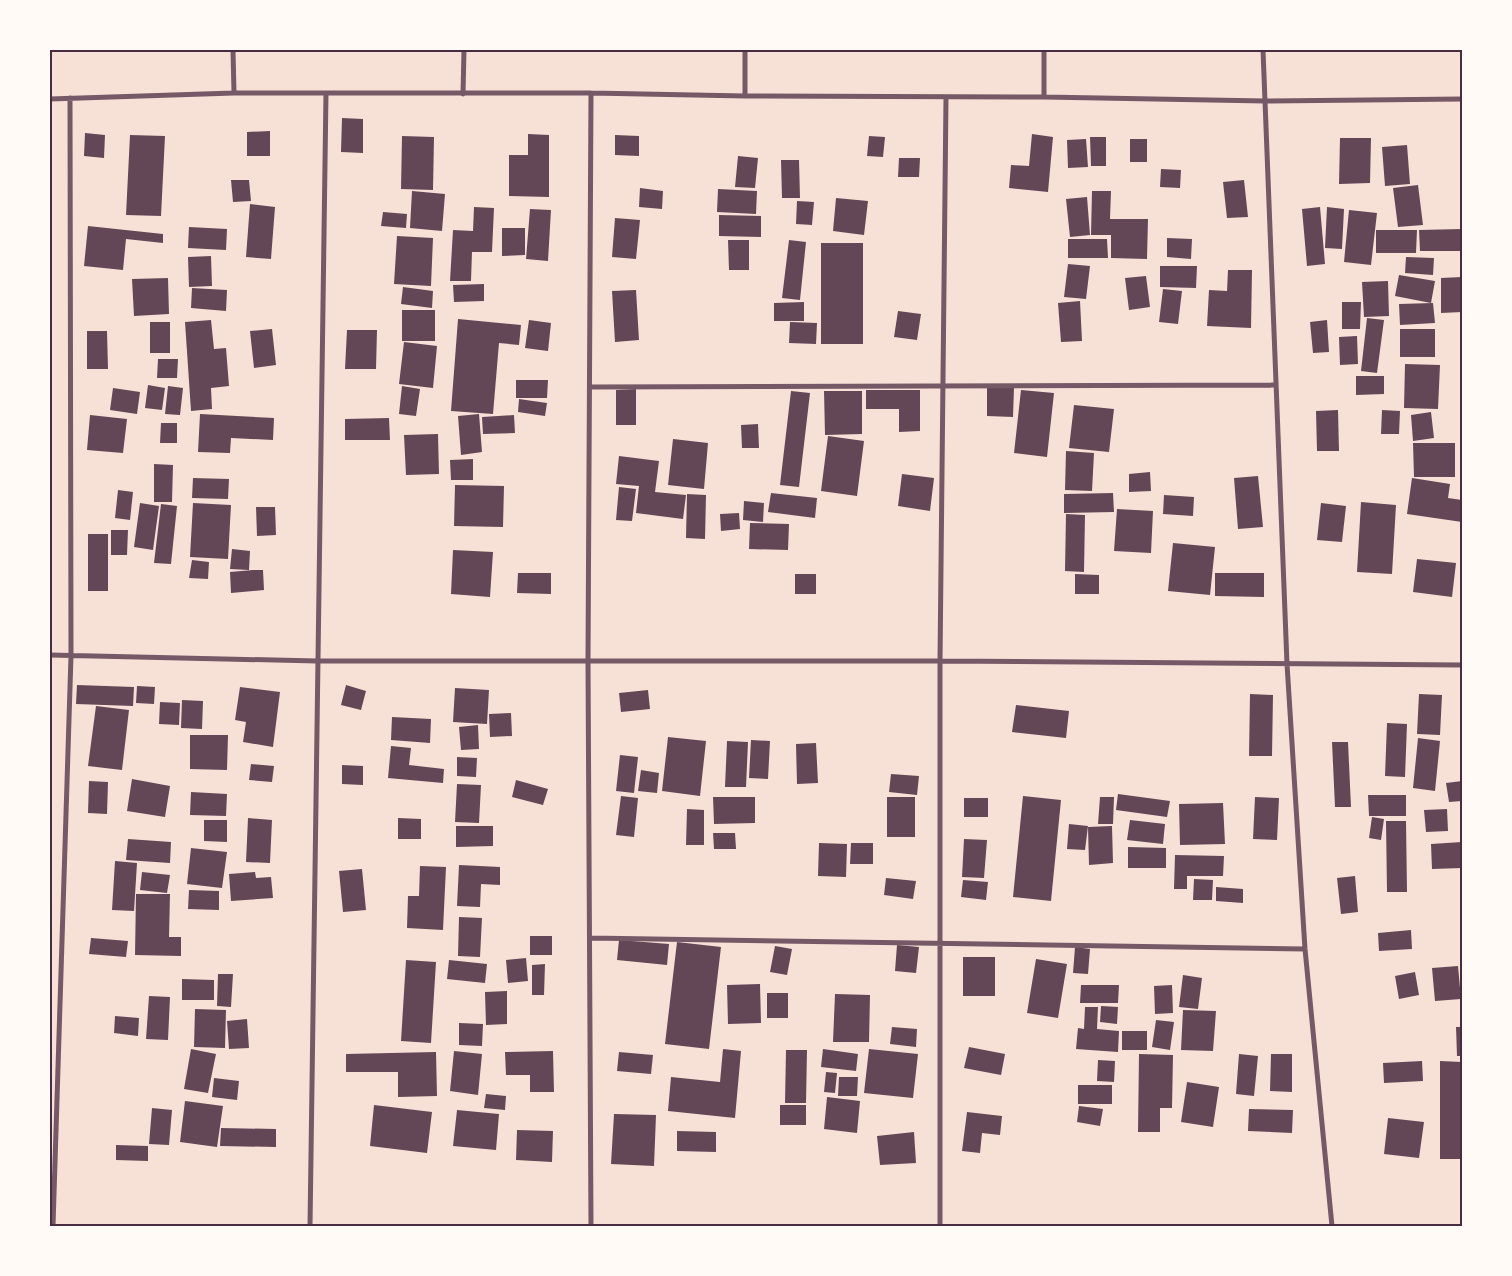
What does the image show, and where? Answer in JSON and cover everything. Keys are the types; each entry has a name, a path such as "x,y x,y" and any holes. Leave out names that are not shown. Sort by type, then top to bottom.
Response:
{"street":[{"path":"233,50 234,93"},
{"path":"464,50 464,94"},
{"path":"745,50 745,96"},
{"path":"1044,50 1044,97"},
{"path":"1263,50 1287,664 1306,949 1332,1226"},
{"path":"50,99 234,93 591,93 1264,101 1462,99"},
{"path":"310,1226 326,93"},
{"path":"591,93 588,661 592,1226"},
{"path":"940,1226 940,662 946,97"},
{"path":"53,1226 71,656 70,98"},
{"path":"590,387 1276,385"},
{"path":"50,655 317,661 940,662 1462,666"},
{"path":"590,938 1306,949"}],"building":[{"path":"342,118 363,119 363,153 341,152"},
{"path":"270,131 270,156 247,156 247,132"},
{"path":"85,133 105,135 104,158 84,156"},
{"path":"528,134 549,135 549,197 509,196 509,155 528,155"},
{"path":"1032,134 1053,137 1048,192 1009,188 1011,165 1029,166"},
{"path":"130,135 165,136 161,216 126,215"},
{"path":"615,135 639,136 639,156 615,155"},
{"path":"402,136 434,137 433,190 401,189"},
{"path":"869,136 885,137 883,157 867,156"},
{"path":"1090,137 1106,137 1106,166 1091,166"},
{"path":"1340,138 1371,138 1370,183 1339,184"},
{"path":"1086,139 1088,167 1068,168 1067,140"},
{"path":"1130,139 1147,139 1147,162 1130,162"},
{"path":"1407,145 1410,184 1385,186 1382,147"},
{"path":"738,156 758,158 755,188 735,187"},
{"path":"899,158 920,158 919,177 898,177"},
{"path":"781,160 799,160 800,198 782,198"},
{"path":"1161,169 1181,170 1180,188 1160,187"},
{"path":"231,180 249,180 251,201 233,202"},
{"path":"1244,180 1248,217 1227,218 1223,182"},
{"path":"1418,185 1423,225 1398,227 1393,188"},
{"path":"640,188 663,191 662,209 639,207"},
{"path":"718,189 757,191 756,214 717,212"},
{"path":"412,191 445,194 442,231 410,228"},
{"path":"1092,191 1111,191 1110,219 1148,219 1147,259 1111,258 1111,235 1091,235"},
{"path":"1087,197 1090,235 1070,237 1066,199"},
{"path":"836,198 868,201 864,235 833,231"},
{"path":"797,201 814,202 812,225 796,224"},
{"path":"250,204 275,207 271,259 246,257"},
{"path":"474,207 494,208 492,252 472,252 471,281 450,281 453,230 473,231"},
{"path":"1320,207 1325,264 1307,266 1302,209"},
{"path":"1327,207 1344,209 1342,249 1325,248"},
{"path":"530,209 551,210 548,261 526,259"},
{"path":"1349,210 1377,213 1371,265 1344,262"},
{"path":"383,212 407,214 406,228 381,226"},
{"path":"719,215 761,216 761,237 719,236"},
{"path":"615,218 640,220 636,259 612,257"},
{"path":"88,226 163,234 163,243 126,239 123,270 84,266"},
{"path":"189,227 227,229 226,250 188,248"},
{"path":"502,228 525,228 525,255 502,256"},
{"path":"1462,229 1462,251 1420,251 1419,230"},
{"path":"1376,230 1417,230 1416,253 1376,253"},
{"path":"397,236 433,238 431,286 394,284"},
{"path":"1167,238 1192,239 1191,259 1167,257"},
{"path":"1068,239 1107,239 1108,258 1068,258"},
{"path":"728,240 749,240 749,270 729,270"},
{"path":"789,240 806,242 800,300 782,298"},
{"path":"821,243 863,243 863,344 821,344"},
{"path":"211,256 212,286 189,287 188,257"},
{"path":"1406,257 1434,258 1433,275 1405,273"},
{"path":"1068,264 1090,266 1086,299 1064,297"},
{"path":"1160,266 1197,266 1196,288 1160,287"},
{"path":"1228,270 1252,270 1251,328 1207,326 1209,290 1227,291"},
{"path":"1399,275 1435,281 1431,303 1395,296"},
{"path":"1146,276 1150,307 1129,310 1125,278"},
{"path":"1462,277 1462,312 1441,313 1441,278"},
{"path":"168,278 169,314 134,316 132,279"},
{"path":"1388,281 1389,316 1364,317 1362,282"},
{"path":"484,284 484,301 454,302 453,285"},
{"path":"403,287 433,291 432,308 401,304"},
{"path":"192,288 227,290 226,311 191,308"},
{"path":"1163,289 1182,291 1178,324 1159,322"},
{"path":"636,290 639,340 615,342 612,291"},
{"path":"1080,301 1082,341 1061,342 1058,303"},
{"path":"804,302 804,321 774,321 774,303"},
{"path":"1342,302 1361,302 1360,329 1342,329"},
{"path":"1433,303 1435,323 1400,325 1399,304"},
{"path":"402,310 435,310 435,341 402,341"},
{"path":"898,311 921,314 917,340 894,337"},
{"path":"1367,318 1384,320 1377,373 1361,371"},
{"path":"458,319 521,325 519,345 499,343 493,414 451,411"},
{"path":"211,320 214,349 226,348 229,386 211,388 212,409 191,411 185,322"},
{"path":"529,320 551,323 548,351 525,348"},
{"path":"1327,320 1329,352 1313,353 1310,322"},
{"path":"150,322 170,322 170,353 150,353"},
{"path":"790,322 817,323 816,344 789,343"},
{"path":"272,329 276,365 254,368 250,331"},
{"path":"1400,329 1435,329 1435,357 1400,357"},
{"path":"347,330 377,330 376,369 345,369"},
{"path":"87,331 107,331 108,369 87,369"},
{"path":"1357,336 1358,364 1340,365 1339,337"},
{"path":"404,342 437,346 433,388 399,384"},
{"path":"158,359 178,359 177,378 157,378"},
{"path":"1405,364 1440,365 1438,409 1404,408"},
{"path":"1356,376 1384,376 1384,394 1356,395"},
{"path":"516,380 548,380 547,398 516,398"},
{"path":"148,385 165,388 162,410 145,408"},
{"path":"168,386 183,388 180,415 165,414"},
{"path":"402,386 420,389 416,416 399,414"},
{"path":"113,388 140,392 137,414 110,410"},
{"path":"987,388 1014,388 1013,417 987,416"},
{"path":"636,389 636,425 616,425 616,390"},
{"path":"866,390 920,390 920,431 899,432 899,409 866,409"},
{"path":"1021,390 1054,393 1047,457 1014,453"},
{"path":"791,391 810,393 799,487 780,485"},
{"path":"824,391 862,391 862,434 825,435"},
{"path":"519,399 547,403 545,416 518,412"},
{"path":"1074,405 1114,409 1109,452 1069,448"},
{"path":"1338,410 1339,451 1317,451 1316,411"},
{"path":"1382,410 1400,411 1399,434 1381,434"},
{"path":"1431,412 1434,438 1413,441 1411,415"},
{"path":"200,414 274,418 273,440 231,438 230,453 198,452"},
{"path":"479,414 482,452 461,455 458,416"},
{"path":"90,415 127,419 123,453 87,450"},
{"path":"514,415 515,433 483,434 482,417"},
{"path":"389,418 390,440 345,440 345,419"},
{"path":"161,423 177,423 177,443 160,443"},
{"path":"758,424 759,448 742,448 741,425"},
{"path":"438,434 439,474 406,475 404,435"},
{"path":"828,436 864,441 857,496 821,491"},
{"path":"673,439 708,443 704,489 668,485"},
{"path":"1413,443 1455,443 1455,477 1414,477"},
{"path":"1066,451 1094,453 1092,491 1065,490"},
{"path":"619,456 659,461 655,492 686,495 683,519 636,513 639,486 616,484"},
{"path":"473,459 473,480 451,480 450,460"},
{"path":"154,464 173,465 172,502 154,502"},
{"path":"1150,472 1151,491 1129,492 1129,474"},
{"path":"902,474 934,478 930,511 898,506"},
{"path":"1258,476 1263,527 1238,529 1234,478"},
{"path":"193,478 229,479 228,499 192,498"},
{"path":"1412,478 1450,484 1448,498 1462,500 1462,522 1407,514"},
{"path":"455,485 504,486 503,527 454,526"},
{"path":"619,487 636,489 632,521 616,520"},
{"path":"118,490 133,492 130,520 115,518"},
{"path":"771,493 817,498 815,518 768,512"},
{"path":"1113,493 1114,512 1064,513 1064,494"},
{"path":"687,494 706,495 705,539 686,538"},
{"path":"1164,495 1194,497 1193,516 1163,514"},
{"path":"744,501 764,503 763,522 743,520"},
{"path":"1361,502 1396,505 1392,574 1357,572"},
{"path":"140,503 159,506 153,550 134,547"},
{"path":"193,503 231,505 228,559 190,557"},
{"path":"1321,503 1346,506 1342,542 1317,540"},
{"path":"161,504 177,506 171,564 154,563"},
{"path":"256,507 275,507 276,535 257,536"},
{"path":"1117,509 1153,511 1151,553 1114,551"},
{"path":"739,513 740,529 721,531 720,514"},
{"path":"1066,514 1085,515 1084,572 1065,571"},
{"path":"750,523 789,524 788,550 749,549"},
{"path":"111,530 128,530 127,555 111,555"},
{"path":"88,534 108,534 108,591 88,591"},
{"path":"1173,543 1215,547 1210,595 1168,591"},
{"path":"232,549 250,551 249,570 230,569"},
{"path":"453,550 493,552 490,597 451,594"},
{"path":"1417,559 1456,563 1452,597 1413,592"},
{"path":"192,560 209,562 208,579 189,578"},
{"path":"263,570 264,590 231,593 230,572"},
{"path":"518,573 551,573 551,594 517,593"},
{"path":"1215,573 1264,573 1264,597 1215,596"},
{"path":"795,574 816,574 816,594 795,594"},
{"path":"1075,574 1099,575 1099,594 1075,594"},
{"path":"77,685 134,687 133,706 76,704"},
{"path":"346,685 366,691 361,710 341,705"},
{"path":"137,686 155,687 154,704 136,703"},
{"path":"240,687 280,692 273,747 243,742 246,722 235,720"},
{"path":"455,688 489,690 487,724 453,722"},
{"path":"648,690 650,709 621,712 619,693"},
{"path":"1250,694 1273,695 1272,756 1249,756"},
{"path":"1419,694 1442,695 1440,735 1417,734"},
{"path":"182,700 203,701 202,729 181,728"},
{"path":"160,702 180,703 179,725 159,724"},
{"path":"1016,705 1069,711 1066,738 1012,732"},
{"path":"96,706 129,710 122,770 88,766"},
{"path":"511,713 512,736 490,737 489,714"},
{"path":"392,717 431,719 430,743 391,740"},
{"path":"1387,723 1407,724 1405,777 1385,776"},
{"path":"478,725 479,749 461,750 459,727"},
{"path":"190,735 228,735 227,770 190,769"},
{"path":"668,737 706,741 700,796 662,791"},
{"path":"1418,738 1440,741 1435,791 1413,788"},
{"path":"751,740 770,741 768,779 749,778"},
{"path":"727,741 748,742 746,787 725,787"},
{"path":"1332,742 1348,742 1351,807 1335,807"},
{"path":"816,743 818,783 797,784 796,744"},
{"path":"391,746 411,748 409,765 444,769 443,783 388,778"},
{"path":"620,755 638,757 634,793 616,791"},
{"path":"457,757 477,758 476,777 457,776"},
{"path":"251,764 274,766 272,782 249,780"},
{"path":"342,765 363,766 363,785 342,784"},
{"path":"641,770 659,773 657,793 638,791"},
{"path":"891,774 919,776 917,795 889,792"},
{"path":"132,779 170,786 165,817 127,811"},
{"path":"516,780 548,789 543,805 512,797"},
{"path":"89,781 108,782 107,814 88,813"},
{"path":"1462,781 1462,801 1449,802 1446,783"},
{"path":"457,784 481,785 479,823 455,822"},
{"path":"191,792 227,794 226,816 190,815"},
{"path":"1118,794 1170,801 1167,817 1116,810"},
{"path":"1368,795 1406,795 1406,816 1369,816"},
{"path":"621,796 638,798 634,837 616,835"},
{"path":"1023,796 1061,800 1051,901 1013,897"},
{"path":"713,797 755,797 755,823 714,824"},
{"path":"887,797 915,797 915,837 887,837"},
{"path":"1100,797 1114,797 1113,824 1098,824"},
{"path":"1255,797 1279,798 1277,840 1253,839"},
{"path":"964,798 988,798 988,817 964,817"},
{"path":"1223,803 1225,844 1180,845 1179,804"},
{"path":"687,809 704,810 704,845 686,845"},
{"path":"1447,809 1448,831 1426,832 1424,810"},
{"path":"1372,817 1384,819 1381,840 1369,838"},
{"path":"248,818 272,820 270,863 246,862"},
{"path":"398,818 421,819 421,839 398,839"},
{"path":"204,820 227,820 227,842 204,841"},
{"path":"1130,820 1165,824 1163,844 1127,840"},
{"path":"1386,821 1406,821 1407,892 1387,892"},
{"path":"1069,824 1088,826 1085,850 1067,849"},
{"path":"456,826 493,826 493,846 456,847"},
{"path":"1112,826 1113,863 1089,865 1088,827"},
{"path":"713,833 735,833 736,849 714,849"},
{"path":"128,839 171,842 170,863 126,860"},
{"path":"964,839 987,840 984,878 962,877"},
{"path":"1462,842 1462,868 1432,869 1431,844"},
{"path":"819,843 847,844 846,877 818,876"},
{"path":"851,843 873,843 873,864 850,864"},
{"path":"1128,847 1166,848 1166,868 1128,868"},
{"path":"191,848 227,852 222,888 187,884"},
{"path":"1175,855 1224,856 1223,876 1187,876 1187,889 1174,889"},
{"path":"115,861 137,863 134,911 112,910"},
{"path":"459,865 500,867 500,885 481,884 480,907 457,906"},
{"path":"420,866 446,867 443,930 407,928 408,896 419,896"},
{"path":"362,869 366,910 343,912 339,871"},
{"path":"142,872 170,875 167,893 140,890"},
{"path":"255,872 256,878 271,877 273,898 231,901 229,874"},
{"path":"1355,876 1358,912 1341,914 1337,878"},
{"path":"886,878 916,881 913,899 884,895"},
{"path":"1194,879 1213,880 1212,900 1193,900"},
{"path":"963,880 988,882 986,900 961,897"},
{"path":"1216,887 1243,889 1243,903 1216,901"},
{"path":"189,890 219,891 219,910 188,909"},
{"path":"136,894 170,894 169,937 181,937 181,956 135,955"},
{"path":"459,917 482,918 480,957 458,956"},
{"path":"1411,930 1412,949 1379,951 1378,933"},
{"path":"530,936 552,936 552,955 530,955"},
{"path":"91,938 128,941 126,957 89,954"},
{"path":"619,940 669,944 667,965 617,960"},
{"path":"677,942 721,947 709,1049 665,1044"},
{"path":"897,945 919,947 916,973 895,971"},
{"path":"775,946 792,949 787,975 770,972"},
{"path":"1075,947 1090,949 1088,974 1073,973"},
{"path":"963,957 995,957 995,996 963,996"},
{"path":"526,958 528,981 508,983 506,960"},
{"path":"1036,959 1067,964 1058,1018 1027,1013"},
{"path":"406,960 436,962 431,1043 401,1041"},
{"path":"449,960 487,964 485,983 447,979"},
{"path":"545,964 544,995 532,995 532,965"},
{"path":"1458,966 1461,999 1435,1001 1432,968"},
{"path":"1415,972 1419,995 1399,999 1395,976"},
{"path":"218,974 233,974 231,1007 217,1006"},
{"path":"1183,975 1202,978 1198,1009 1179,1007"},
{"path":"182,979 214,980 214,1000 182,1000"},
{"path":"760,984 761,1023 728,1024 727,985"},
{"path":"1081,985 1119,985 1118,1003 1080,1003"},
{"path":"1172,985 1173,1013 1155,1014 1154,986"},
{"path":"507,991 507,1024 486,1025 485,992"},
{"path":"767,993 788,993 788,1018 767,1018"},
{"path":"835,994 870,995 869,1042 833,1042"},
{"path":"149,996 170,997 168,1040 146,1039"},
{"path":"1101,1006 1118,1007 1117,1024 1100,1022"},
{"path":"1085,1007 1098,1007 1097,1029 1119,1031 1118,1052 1076,1049 1078,1028 1084,1029"},
{"path":"195,1009 226,1010 225,1048 194,1047"},
{"path":"1183,1010 1216,1011 1213,1051 1181,1050"},
{"path":"115,1016 139,1018 138,1036 114,1033"},
{"path":"247,1019 249,1048 229,1049 227,1021"},
{"path":"1156,1020 1174,1022 1170,1050 1152,1047"},
{"path":"459,1023 483,1024 482,1046 459,1045"},
{"path":"892,1027 917,1029 916,1047 890,1044"},
{"path":"1456,1027 1462,1027 1462,1056 1457,1056"},
{"path":"1122,1031 1147,1031 1147,1050 1122,1050"},
{"path":"969,1047 1005,1054 1001,1075 964,1068"},
{"path":"191,1049 216,1054 208,1093 184,1089"},
{"path":"723,1049 741,1051 735,1118 668,1111 671,1077 720,1082"},
{"path":"823,1049 858,1054 856,1071 821,1067"},
{"path":"869,1049 918,1054 913,1098 864,1093"},
{"path":"786,1050 807,1050 806,1103 785,1103"},
{"path":"454,1051 482,1054 478,1095 450,1091"},
{"path":"553,1051 554,1092 530,1092 530,1075 506,1075 505,1052"},
{"path":"436,1052 437,1096 398,1097 398,1072 346,1072 346,1054"},
{"path":"619,1052 653,1055 651,1074 617,1071"},
{"path":"1139,1054 1173,1055 1172,1108 1160,1108 1160,1132 1138,1132"},
{"path":"1239,1054 1258,1056 1254,1096 1236,1094"},
{"path":"1271,1054 1292,1054 1292,1092 1270,1091"},
{"path":"1098,1060 1115,1061 1114,1082 1097,1081"},
{"path":"1422,1061 1423,1081 1384,1083 1383,1063"},
{"path":"1440,1061 1462,1062 1462,1159 1440,1159"},
{"path":"826,1072 837,1073 835,1093 824,1092"},
{"path":"839,1077 858,1077 857,1096 838,1096"},
{"path":"214,1078 239,1081 237,1100 212,1097"},
{"path":"1187,1082 1219,1087 1213,1127 1181,1122"},
{"path":"1078,1085 1112,1085 1112,1104 1078,1104"},
{"path":"486,1094 506,1096 505,1110 484,1108"},
{"path":"827,1097 860,1101 857,1133 824,1129"},
{"path":"185,1101 223,1106 217,1147 180,1142"},
{"path":"374,1105 432,1112 427,1153 370,1146"},
{"path":"780,1105 806,1105 806,1125 780,1125"},
{"path":"1079,1106 1103,1109 1100,1126 1077,1122"},
{"path":"152,1108 172,1110 169,1145 149,1144"},
{"path":"1249,1109 1293,1110 1292,1133 1248,1131"},
{"path":"457,1110 499,1114 496,1150 453,1146"},
{"path":"967,1112 1002,1116 1000,1135 982,1133 980,1153 962,1151"},
{"path":"614,1114 656,1115 654,1166 611,1164"},
{"path":"1388,1118 1424,1122 1419,1158 1384,1154"},
{"path":"221,1128 276,1129 276,1147 220,1146"},
{"path":"517,1130 553,1131 552,1162 516,1160"},
{"path":"677,1131 716,1132 716,1152 677,1151"},
{"path":"914,1132 916,1163 880,1165 877,1136"},
{"path":"116,1145 148,1146 148,1161 116,1160"}]}
